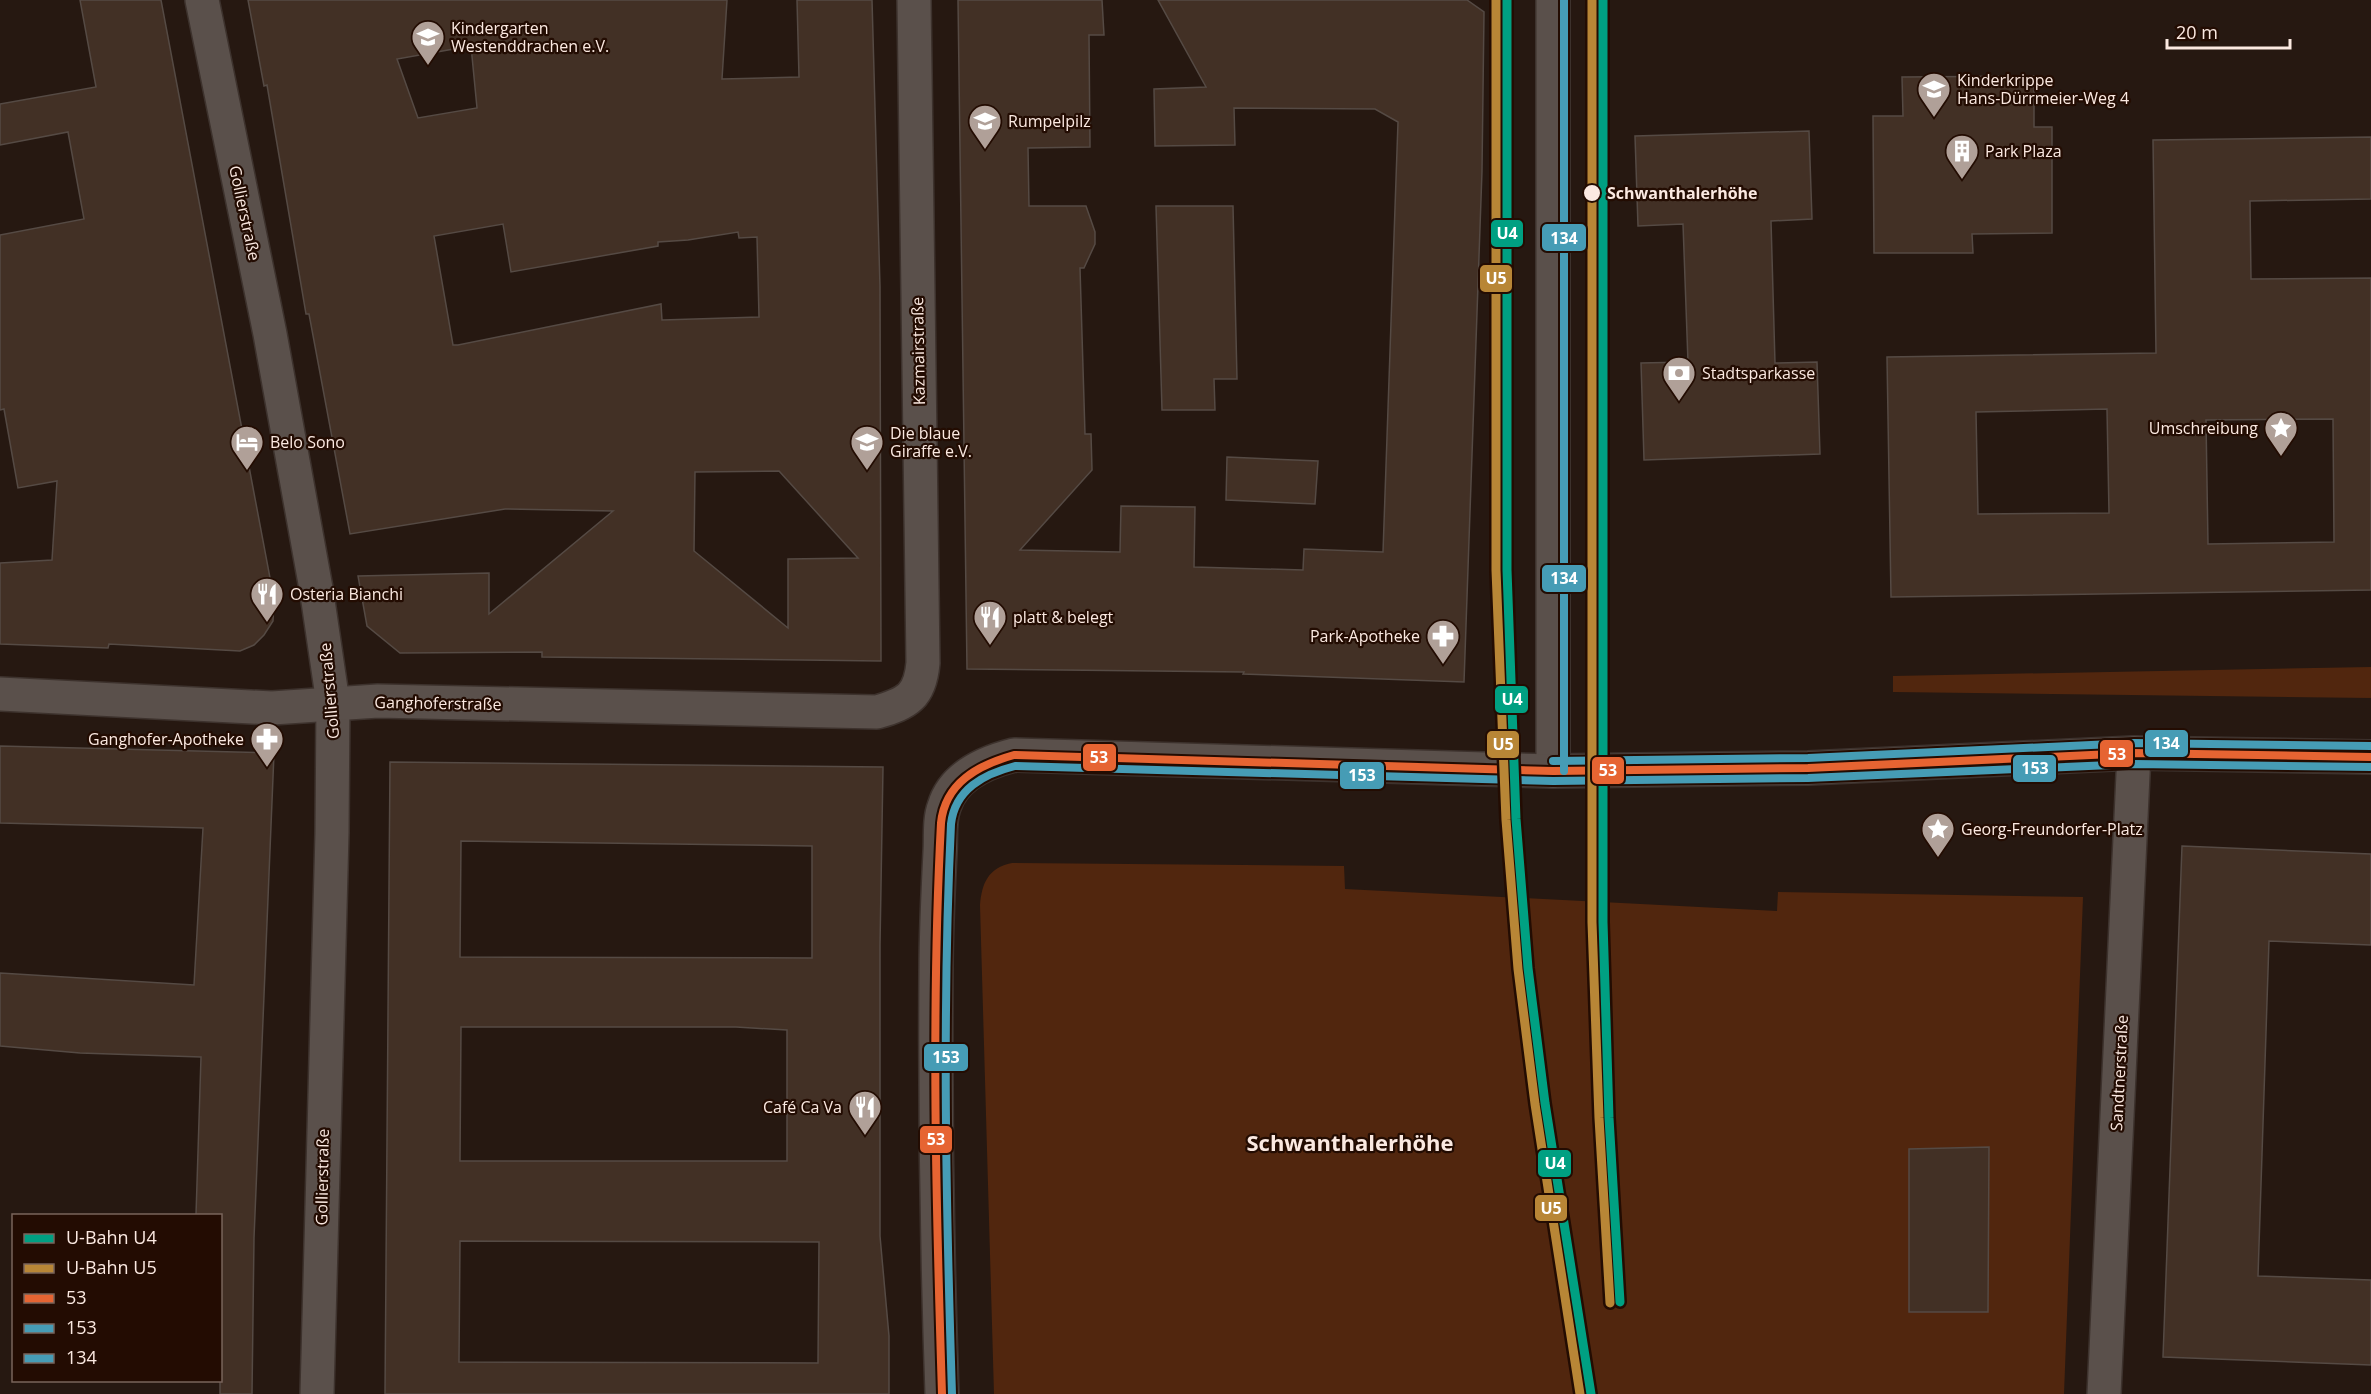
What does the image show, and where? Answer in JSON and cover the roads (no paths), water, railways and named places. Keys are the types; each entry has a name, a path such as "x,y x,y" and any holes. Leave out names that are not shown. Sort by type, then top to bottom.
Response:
{"street":[{"name":"Gollierstraße","path":"202,0 272,343 317,594 333,703 333,812 317,1394"},
{"name":"Kazmairstraße","path":"877,712 897,706 909,699 921,682 923,663 914,0"},
{"path":"1553,0 1553,771"},
{"name":"Ganghoferstraße","path":"0,694 272,708 389,701 877,712"},
{"path":"942,1394 936,1190 936,934 943,807 954,788 971,773 992,760 1014,755 1553,771 1808,768 2134,753 2371,757"},
{"name":"Sandtnerstraße","path":"2104,1394 2134,753"}],"metro line":[{"name":"U5","path":"1496,0 1496,570 1506,820 1518,969 1535,1104 1580,1394"},
{"name":"U4","path":"1507,0 1507,570 1516,819 1528,968 1545,1103 1591,1394"},
{"name":"U5","path":"1592,0 1592,922 1599,1118 1610,1303"},
{"name":"U4","path":"1603,0 1603,922 1609,1118 1620,1302"}],"place":[{"name":"Kindergarten Westenddrachen e.V.","path":"428,66"},
{"name":"Kinderkrippe Hans-Dürrmeier-Weg 4","path":"1934,118"},
{"name":"Rumpelpilz","path":"985,150"},
{"name":"Park Plaza","path":"1962,180"},
{"name":"Schwanthalerhöhe","path":"1592,193"},
{"name":"Stadtsparkasse","path":"1679,402"},
{"name":"Umschreibung","path":"2281,457"},
{"name":"Belo Sono","path":"247,471"},
{"name":"Die blaue Giraffe e.V.","path":"867,471"},
{"name":"Osteria Bianchi","path":"267,623"},
{"name":"platt & belegt","path":"990,646"},
{"name":"Park-Apotheke","path":"1443,665"},
{"name":"Ganghofer-Apotheke","path":"267,768"},
{"name":"Georg-Freundorfer-Platz","path":"1938,858"},
{"name":"Café Ca Va","path":"865,1136"}],"district":[{"name":"Schwanthalerhöhe","path":"1350,1143"}]}
